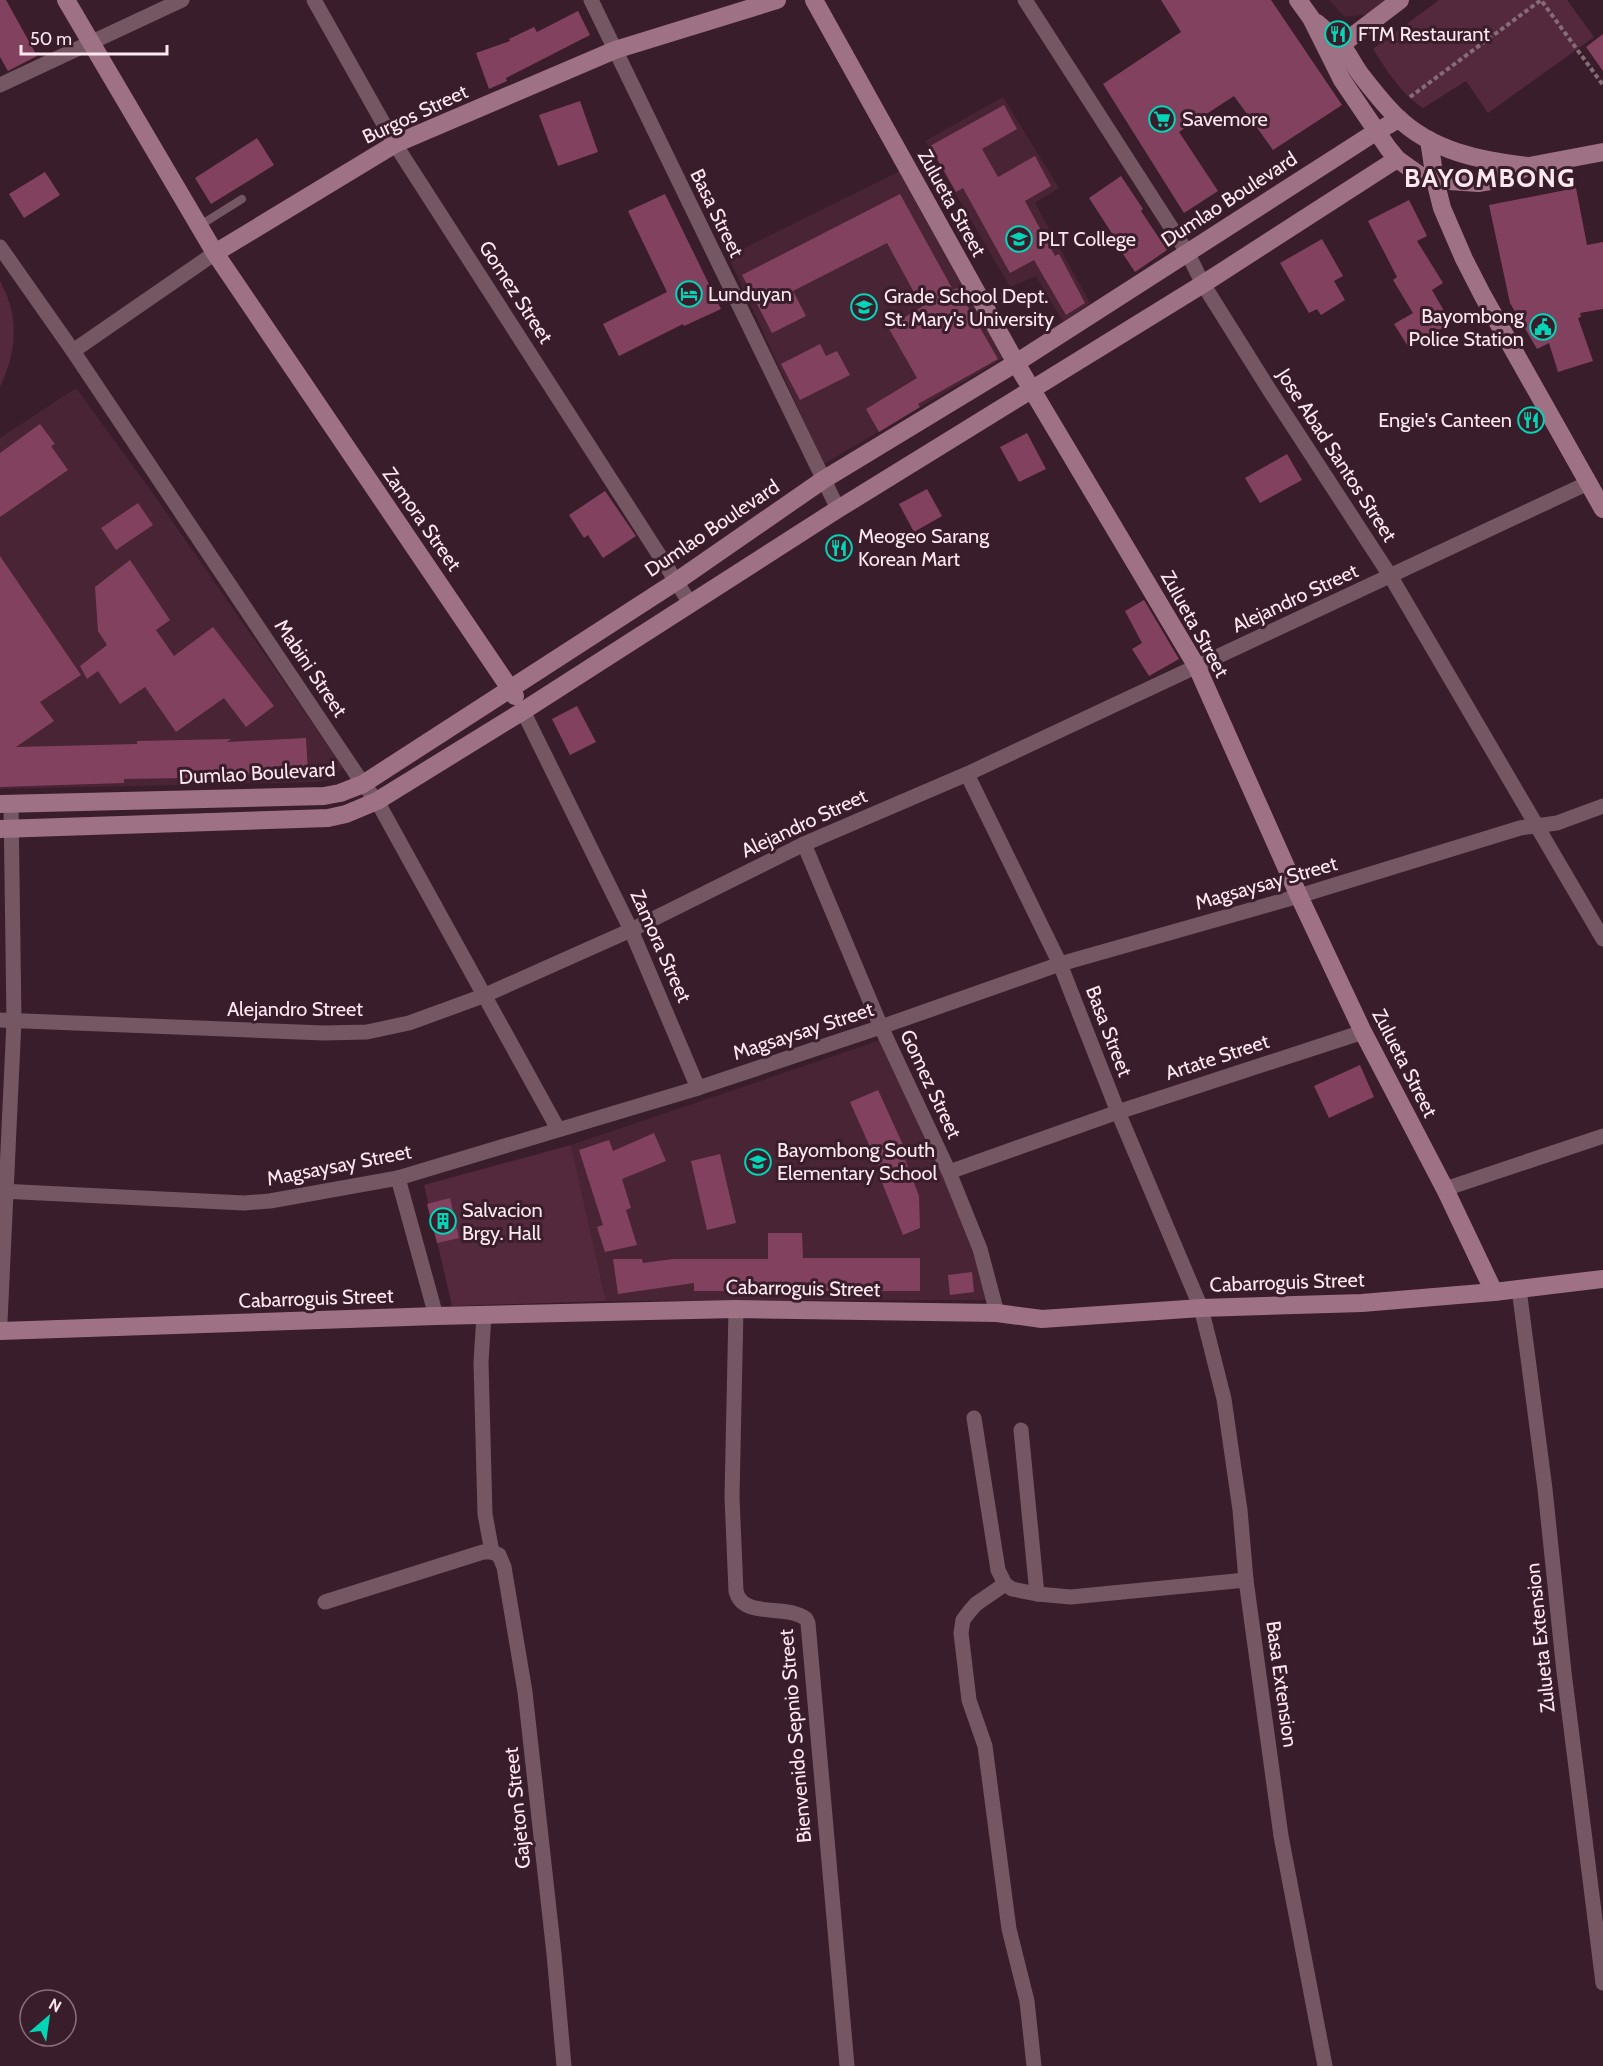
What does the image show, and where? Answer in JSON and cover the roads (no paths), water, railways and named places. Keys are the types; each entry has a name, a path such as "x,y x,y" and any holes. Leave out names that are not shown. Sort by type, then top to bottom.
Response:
{"street":[{"name":"Zamora Street","path":"66,0 215,253 511,688 630,930 698,1088"},
{"path":"0,86 182,0"},
{"name":"Gomez Street","path":"314,0 394,144 690,603"},
{"name":"Basa Street","path":"591,0 838,510"},
{"name":"Burgos Street","path":"73,351 215,253 394,144 615,51 777,0"},
{"name":"Zulueta Street","path":"814,0 1016,363 1197,667 1299,896 1363,1032 1445,1189 1494,1292"},
{"name":"Jose Abad Santos Street","path":"1025,0 1187,252 1203,284 1270,391 1391,577 1603,939"},
{"path":"1298,0 1334,49 1360,73 1399,119 1429,140 1466,156 1490,162 1529,166"},
{"path":"1334,49 1400,0"},
{"path":"1334,49 1342,80 1377,132 1397,159 1421,176 1435,180 1478,183 1502,179 1529,166 1603,152"},
{"name":"Dumlao Boulevard","path":"6,804 324,796 340,793 363,784 677,581 823,480 1016,363 1399,119"},
{"path":"1429,140 1442,208 1469,268 1603,509"},
{"path":"6,829 328,818 346,814 377,801 523,711 838,510 1203,284 1397,159"},
{"name":"Mabini Street","path":"0,247 73,351 363,784 377,801 558,1129"},
{"name":"Alejandro Street","path":"7,1020 324,1034 367,1032 409,1023 483,996 630,930 804,844 967,774 1588,483"},
{"name":"Basa Street","path":"967,774 1060,964 1118,1112 1201,1308"},
{"path":"0,1322 7,1020 6,804"},
{"name":"Magsaysay Street","path":"3,1191 244,1203 281,1200 398,1178 698,1088 1060,964 1299,896 1520,828 1557,823 1603,806"},
{"name":"Gomez Street","path":"804,844 881,1027 949,1172 980,1249 997,1312"},
{"name":"Artate Street","path":"949,1172 1118,1112 1363,1032"},
{"path":"1445,1189 1603,1136"},
{"path":"398,1178 436,1316"},
{"name":"Cabarroguis Street","path":"0,1331 436,1316 736,1309 997,1312 1042,1319 1201,1308 1342,1304 1494,1292 1603,1279"},
{"name":"Zulueta Extension","path":"1519,1289 1603,1983"},
{"name":"Basa Extension","path":"1201,1308 1224,1399 1281,1836 1325,2066"},
{"name":"Bienvenido Sepnio Street","path":"736,1309 732,1497 736,1591 737,1597 747,1605 796,1613 808,1623 847,2066"},
{"name":"Gajeton Street","path":"484,1315 482,1362 485,1514 492,1552 499,1555 504,1567 525,1692 564,2066"},
{"path":"974,1418 998,1570 1005,1584 1012,1589 1071,1597 1246,1580"},
{"path":"1021,1430 1037,1594"},
{"path":"325,1602 483,1552 492,1552"},
{"path":"1005,1584 976,1604 963,1620 961,1633 969,1700 986,1746 1009,1929 1027,2001 1034,2066"}],"lane":[{"path":"199,226 242,199"}],"place":[{"name":"FTM Restaurant","path":"1338,34"},
{"name":"Savemore","path":"1162,119"},
{"name":"PLT College","path":"1019,239"},
{"name":"Lunduyan","path":"689,294"},
{"name":"Grade School Dept. St. Mary's University","path":"864,307"},
{"name":"Bayombong Police Station","path":"1543,327"},
{"name":"Engie's Canteen","path":"1531,420"},
{"name":"Meogeo Sarang Korean Mart","path":"839,548"},
{"name":"Bayombong South Elementary School","path":"758,1162"},
{"name":"Salvacion Brgy. Hall","path":"443,1221"}],"district":[{"name":"BAYOMBONG","path":"1490,178"}]}
